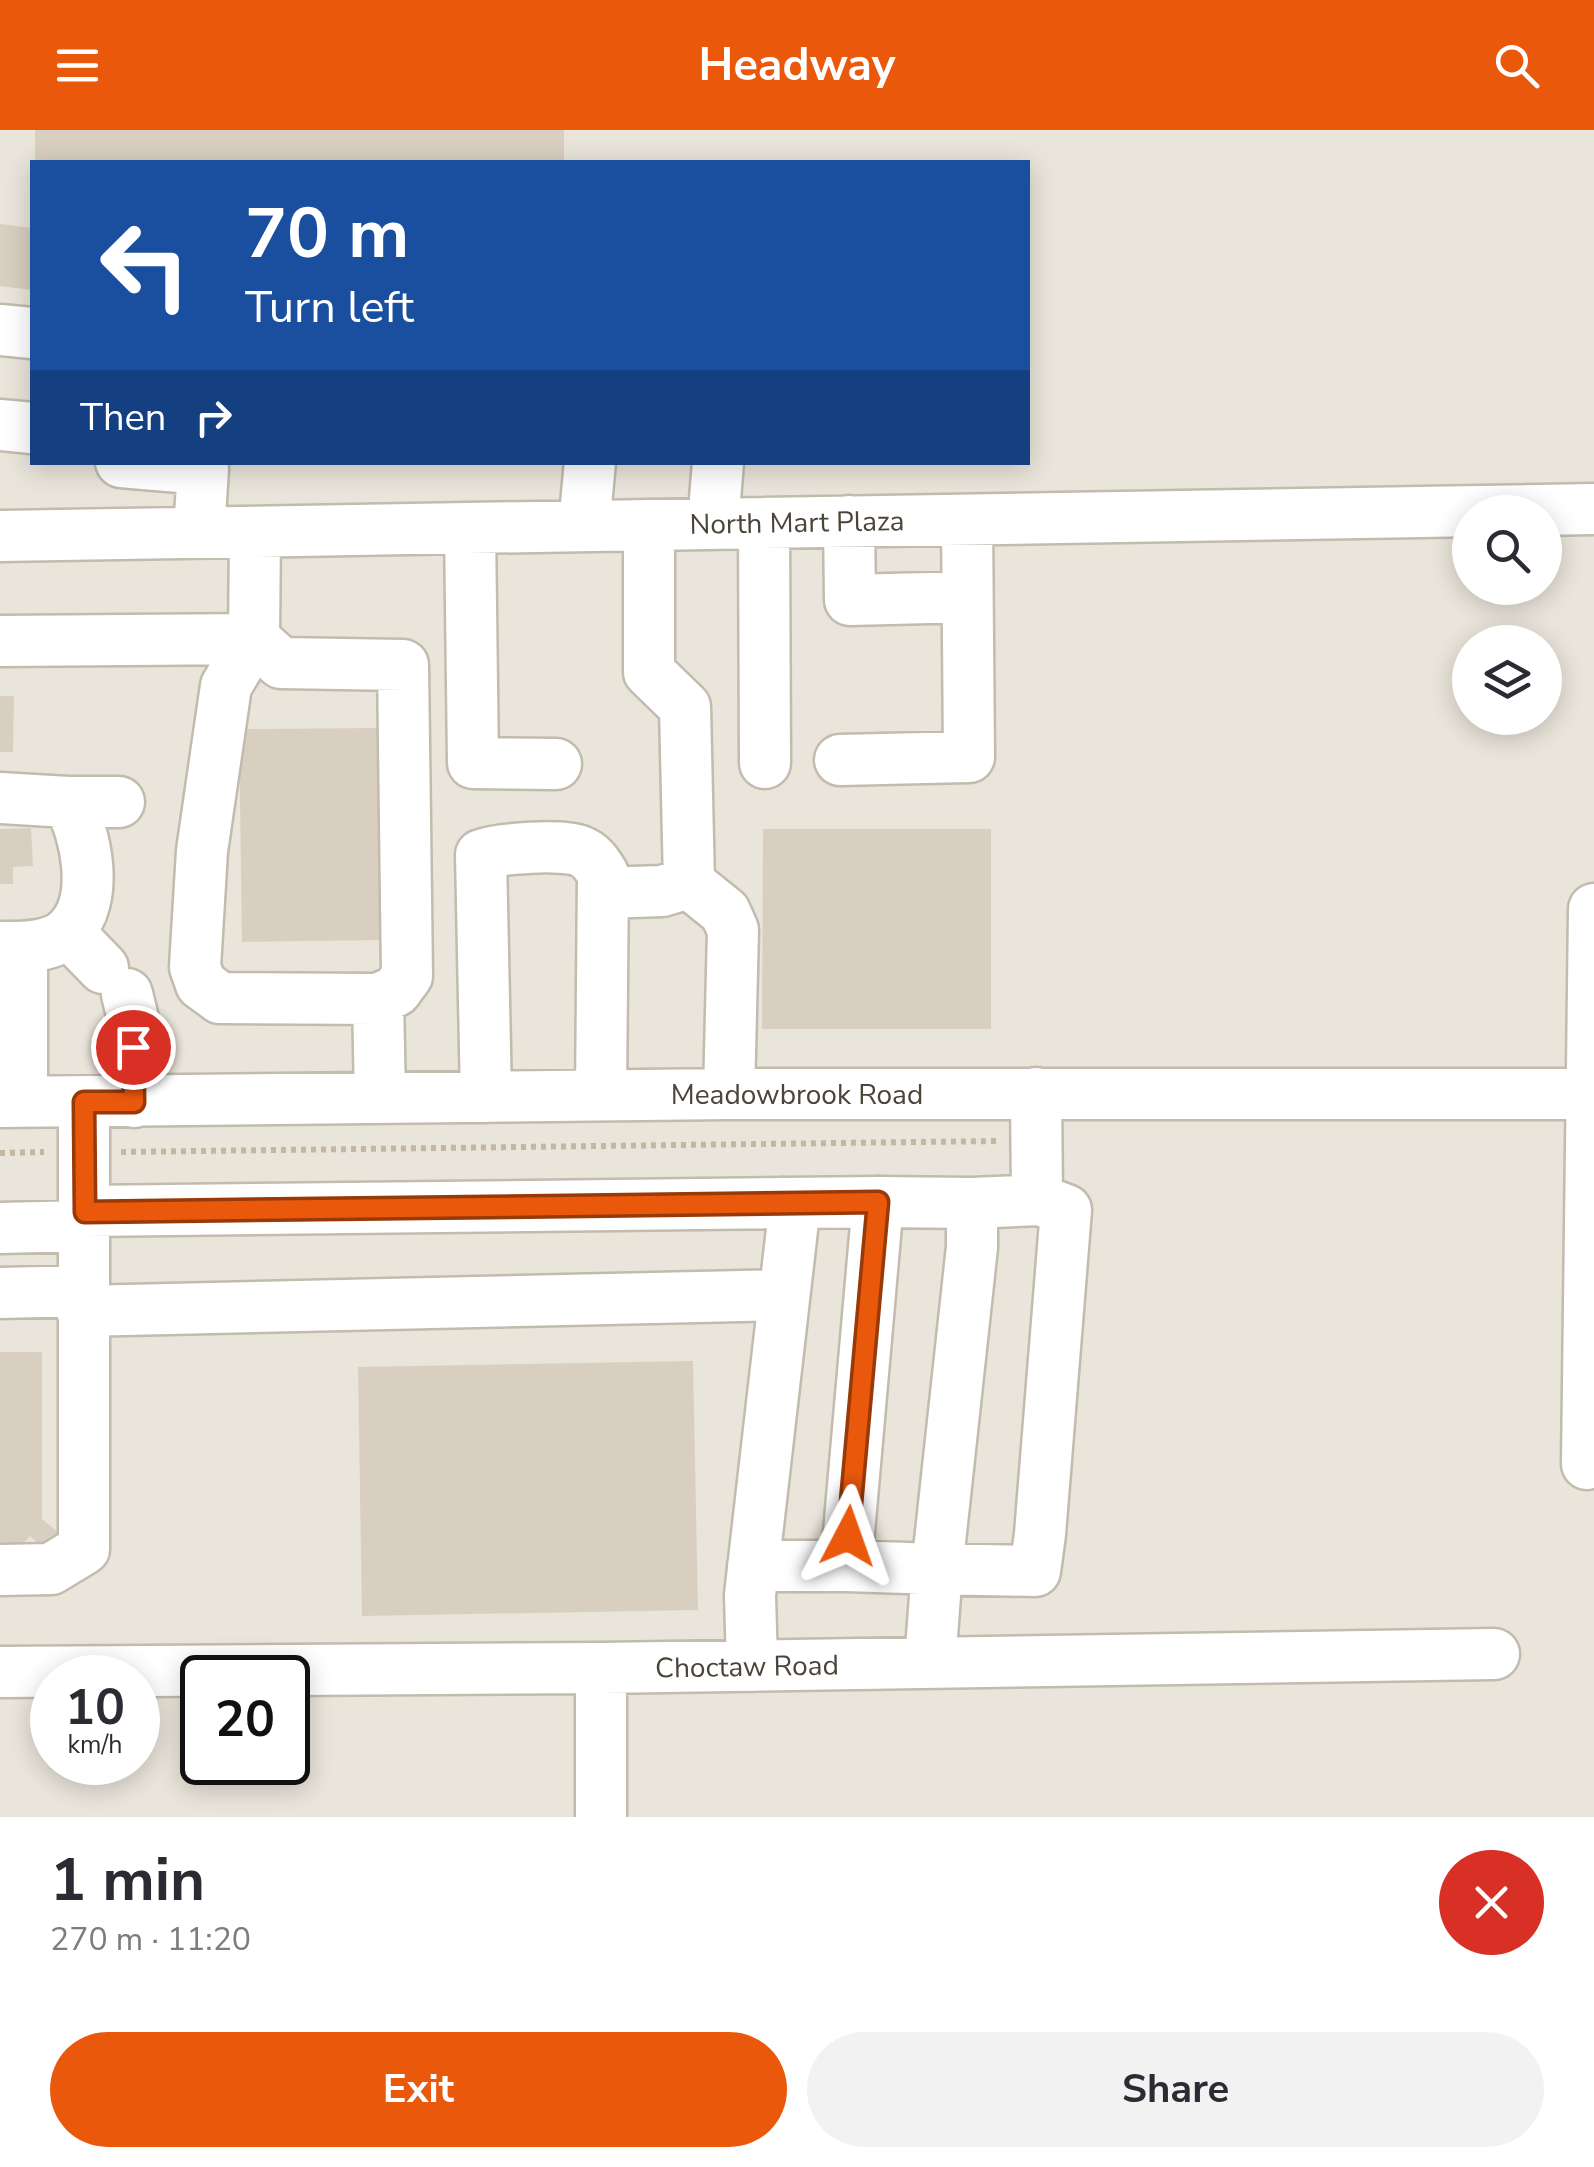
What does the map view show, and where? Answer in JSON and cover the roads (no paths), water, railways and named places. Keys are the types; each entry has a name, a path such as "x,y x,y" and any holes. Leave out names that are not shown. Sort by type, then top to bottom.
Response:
{"street":[{"path":"0,330 30,334"},
{"path":"0,426 30,428"},
{"path":"94,534 101,465"},
{"path":"156,465 203,469 199,532"},
{"path":"584,526 590,465"},
{"path":"713,524 718,465"},
{"name":"North Mart Plaza","path":"0,536 1594,509"},
{"path":"840,760 969,757 967,520"},
{"path":"849,522 850,600 968,598"},
{"path":"764,523 765,763"},
{"path":"649,525 649,672 685,707 689,883 725,912 734,930 730,1094"},
{"path":"470,528 473,764 556,764"},
{"path":"0,641 254,639 282,663 403,666 407,976 396,992 378,999 220,998 201,984 194,967 202,850 226,686 254,639 254,532"},
{"path":"0,798 119,802"},
{"path":"30,942 84,908 87,884 80,822 68,802"},
{"path":"486,1097 481,855 494,850 578,849 594,860 603,874 601,1095"},
{"path":"603,893 662,891 689,883"},
{"path":"1587,1464 1594,909"},
{"path":"30,942 115,981 133,1019 134,1102"},
{"path":"11,1102 30,942"},
{"path":"378,999 380,1098"},
{"path":"1036,1093 1038,1200"},
{"name":"Meadowbrook Road","path":"11,1102 730,1094 1591,1094"},
{"path":"0,1570 52,1569 84,1548 84,1102"},
{"path":"0,1228 84,1219 783,1203 1038,1200 1066,1210 1035,1571 753,1566"},
{"path":"846,1566 878,1202"},
{"path":"752,1666 753,1566 792,1221 783,1203"},
{"path":"930,1663 972,1247 972,1203"},
{"path":"0,1293 82,1301 784,1296"},
{"name":"Choctaw Road","path":"0,1672 601,1668 1494,1654"},
{"path":"601,1668 601,1817"}]}
